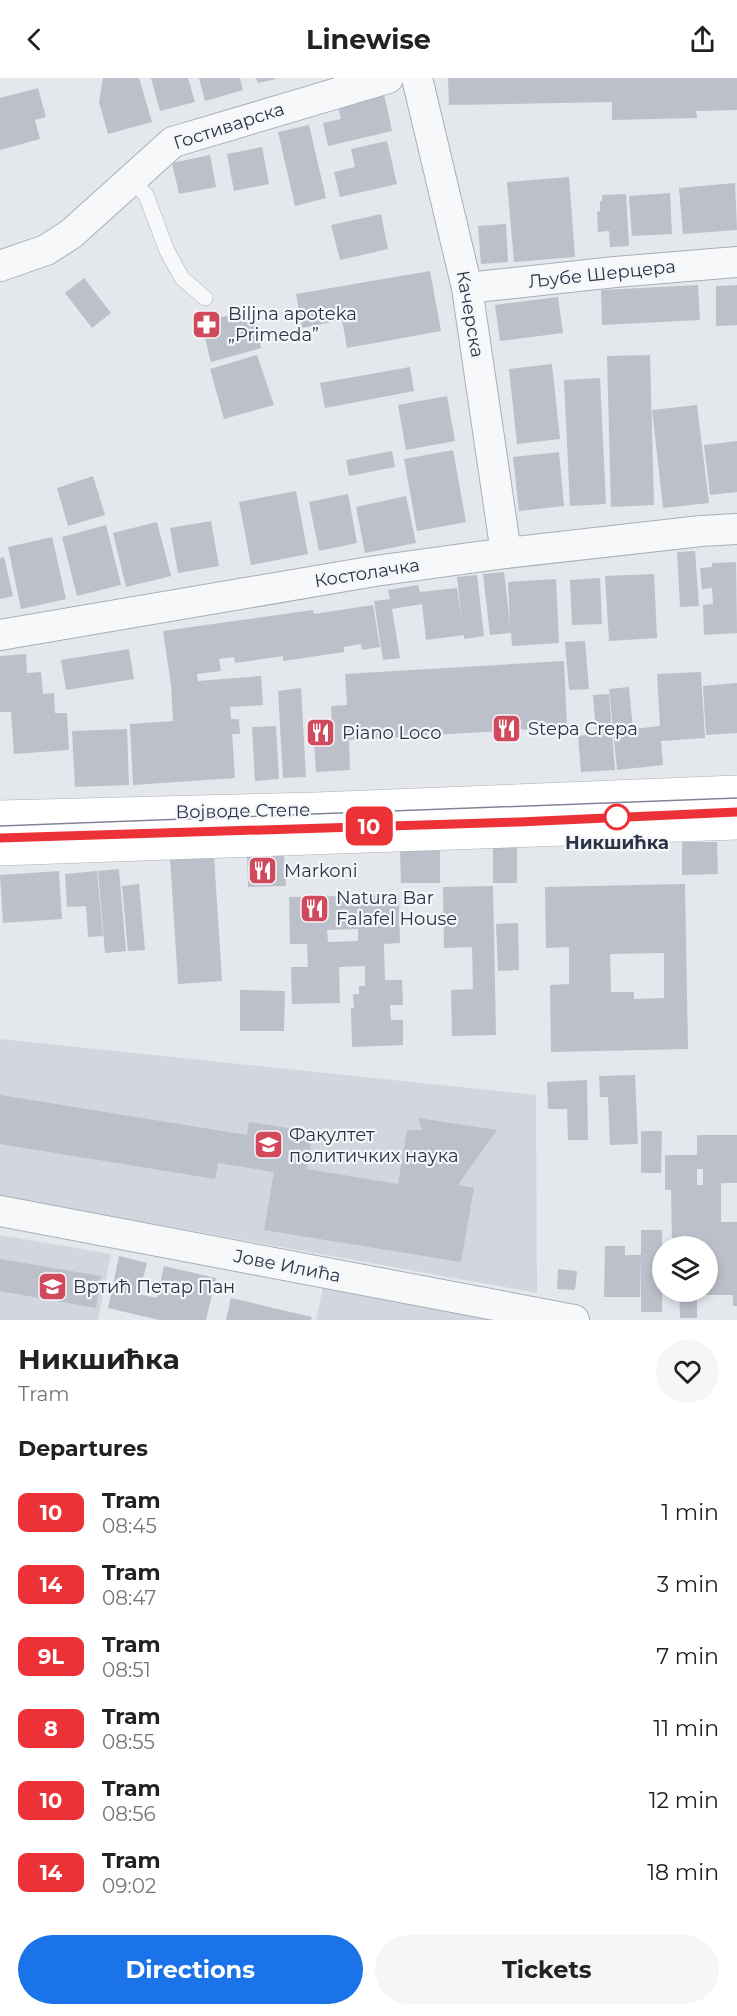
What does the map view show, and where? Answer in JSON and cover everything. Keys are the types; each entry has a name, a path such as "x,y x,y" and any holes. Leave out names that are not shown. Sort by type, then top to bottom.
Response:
{"main road":[{"name":"Војводе Степе","path":"0,817 316,809 737,792"},
{"name":"Војводе Степе","path":"0,849 737,823"}],"street":[{"name":"Гостиварска","path":"0,266 46,249 71,234 167,145 179,139 388,78"},
{"name":"Качерска","path":"417,78 467,288 506,553"},
{"name":"Љубе Шерцера","path":"467,288 737,262"},
{"name":"Костолачка","path":"0,635 375,571 506,553 737,529"},
{"name":"Јове Илића","path":"0,1210 574,1320"}],"lane":[{"path":"131,179 146,195 167,251 182,278 205,298"}],"shaded area":[{"name":"Факултет политичких наука","path":"0,1039 536,1095 537,1293 0,1196"},
{"name":"Вртић Петар Пан","path":"0,1235 111,1254 98,1320 0,1320"},
{"path":"324,1283 507,1320 316,1320"}],"building":[{"path":"103,78 139,78 152,122 108,134 99,102"},
{"path":"151,78 188,78 195,102 160,111"},
{"path":"199,78 240,78 243,90 205,101"},
{"path":"256,78 275,78 276,79 258,83"},
{"path":"448,78 737,78 737,110 696,111 697,118 612,120 612,102 449,105"},
{"path":"38,88 46,117 35,120 40,139 0,150 0,98"},
{"path":"383,89 392,131 328,146 323,123 341,119 336,99"},
{"path":"309,125 326,198 295,206 278,132"},
{"path":"387,141 397,184 340,197 334,172 355,167 351,149"},
{"path":"262,147 269,184 234,191 227,154"},
{"path":"210,155 216,187 179,194 172,163"},
{"path":"569,177 575,257 514,262 507,182"},
{"path":"735,183 737,230 683,234 679,188"},
{"path":"670,193 672,234 632,236 629,196"},
{"path":"626,194 629,246 610,247 609,231 598,232 597,212 600,211 600,201 602,201 602,195"},
{"path":"381,214 388,249 340,260 331,225"},
{"path":"506,224 508,262 481,264 478,226"},
{"path":"430,271 441,331 347,348 342,320 302,328 296,294"},
{"path":"84,278 111,313 92,328 65,293"},
{"path":"698,285 700,320 602,325 601,290"},
{"path":"737,285 737,325 716,326 716,286"},
{"path":"558,297 563,333 500,341 495,305"},
{"path":"251,309 261,348 211,362 201,323"},
{"path":"257,355 274,405 224,419 210,369"},
{"path":"650,355 654,505 611,507 607,356"},
{"path":"552,364 560,439 517,444 509,369"},
{"path":"410,367 414,391 325,408 320,383"},
{"path":"600,378 606,504 570,506 564,380"},
{"path":"447,396 455,441 406,450 398,405"},
{"path":"697,405 709,503 663,508 652,410"},
{"path":"737,441 737,492 710,495 704,445"},
{"path":"453,450 466,522 417,531 404,459"},
{"path":"392,451 395,467 349,476 346,460"},
{"path":"559,452 564,506 519,511 513,457"},
{"path":"93,476 105,515 68,526 57,488"},
{"path":"296,491 308,554 251,565 239,502"},
{"path":"348,494 357,543 319,551 309,502"},
{"path":"406,496 416,543 365,553 356,507"},
{"path":"211,521 219,566 178,573 170,528"},
{"path":"157,522 171,576 126,587 113,533"},
{"path":"106,525 121,585 77,596 62,537"},
{"path":"52,537 66,599 21,609 8,547"},
{"path":"695,551 699,606 680,607 677,552"},
{"path":"4,557 13,596 0,599 0,558"},
{"path":"736,562 737,633 704,635 703,605 713,604 712,588 702,589 700,568 712,567 712,563"},
{"path":"504,572 510,625 508,582 556,579 559,643 512,646 511,633 490,635 483,574"},
{"path":"654,574 657,638 609,641 605,576"},
{"path":"477,575 484,636 464,639 464,635 426,640 422,604 392,609 400,658 383,660 374,601 390,599 388,590 418,585 420,592 457,588 462,623 457,577"},
{"path":"600,578 602,624 572,625 570,580"},
{"path":"373,605 380,647 362,650 361,644 344,647 344,652 283,661 283,656 235,663 234,657 219,659 221,671 197,674 198,681 261,676 263,705 230,707 231,719 239,719 240,734 232,734 235,778 133,785 130,724 173,721 171,685 163,631 313,610 314,614"},
{"path":"585,641 589,689 569,690 565,642"},
{"path":"129,649 134,679 66,690 61,660"},
{"path":"26,654 27,673 41,672 43,694 54,693 55,713 67,713 69,750 14,754 11,712 0,712 0,656"},
{"path":"564,661 567,727 349,740 350,770 316,772 314,742 333,741 331,706 347,705 345,674"},
{"path":"701,672 705,738 661,741 663,765 617,770 609,689 629,687 633,729 660,726 657,674"},
{"path":"737,683 737,733 706,735 703,686"},
{"path":"301,688 306,777 283,778 278,691"},
{"path":"609,694 615,770 581,772 578,736 596,734 593,695"},
{"path":"276,726 279,779 255,781 252,727"},
{"path":"127,729 129,785 75,787 72,731"},
{"path":"682,842 717,842 718,874 682,875"},
{"path":"517,845 517,883 493,883 493,846"},
{"path":"440,846 440,883 401,883 400,847"},
{"path":"284,854 286,886 248,887 247,856"},
{"path":"214,855 222,981 178,984 170,858"},
{"path":"119,869 126,951 105,953 98,871"},
{"path":"59,871 62,919 3,923 0,875"},
{"path":"97,871 103,936 88,937 86,906 67,907 65,874"},
{"path":"139,884 145,950 128,951 122,886"},
{"path":"685,884 688,1049 551,1052 550,985 569,984 569,947 546,948 545,887","holes":["664,953 664,998 634,999 634,992 611,992 610,954"]},
{"path":"493,886 496,1035 452,1036 451,990 473,989 472,947 444,948 443,887"},
{"path":"399,895 400,943 384,944 385,980 402,980 403,1005 390,1005 391,1020 403,1020 403,1045 352,1047 353,994 359,994 359,986 365,986 365,966 339,967 340,1003 292,1004 291,967 308,967 307,944 290,944 289,897","holes":["358,929 358,941 328,942 327,930"]},
{"path":"518,923 519,970 498,971 496,924"},
{"path":"240,990 285,991 284,1031 240,1031"},
{"path":"635,1075 638,1144 610,1145 608,1097 600,1097 599,1076"},
{"path":"587,1080 588,1140 568,1140 567,1109 548,1109 547,1082"},
{"path":"0,1095 247,1135 249,1122 313,1132 307,1169 398,1184 407,1130 422,1130 418,1118 497,1130 458,1185 474,1188 461,1262 264,1230 274,1172 218,1163 215,1179 0,1144"},
{"path":"641,1131 662,1131 661,1173 641,1173"},
{"path":"697,1135 737,1135 737,1183 721,1183 721,1222 737,1222 737,1306 733,1306 733,1295 718,1295 718,1236 672,1236 671,1190 665,1190 665,1155 697,1155","holes":["697,1169 703,1169 703,1185 697,1185"]},
{"path":"641,1230 662,1230 662,1236 652,1236 652,1302 662,1302 662,1312 641,1312 641,1258 640,1297 604,1297 605,1246 625,1246 625,1255 641,1255"},
{"path":"119,1256 147,1263 139,1294 157,1298 164,1266 216,1278 206,1320 159,1320 108,1308"},
{"path":"0,1259 101,1276 96,1308 0,1291"},
{"path":"558,1269 577,1271 575,1290 557,1289"},
{"path":"231,1298 312,1317 311,1320 226,1320"},
{"path":"679,1302 697,1302 697,1318 680,1318"}],"tram line":[{"path":"0,826 737,798"},
{"path":"0,838 519,822 737,812"},
{"name":"10","path":"0,838 519,822 737,812"}],"place":[{"name":"Biljna apoteka „Primeda”","path":"207,324"},
{"name":"Stepa Crepa","path":"507,729"},
{"name":"Piano Loco","path":"321,733"},
{"name":"Никшићка","path":"617,817"},
{"name":"Markoni","path":"263,871"},
{"name":"Natura Bar Falafel House","path":"315,908"},
{"name":"Факултет политичких наука","path":"268,1145"},
{"name":"Вртић Петар Пан","path":"52,1287"}]}
